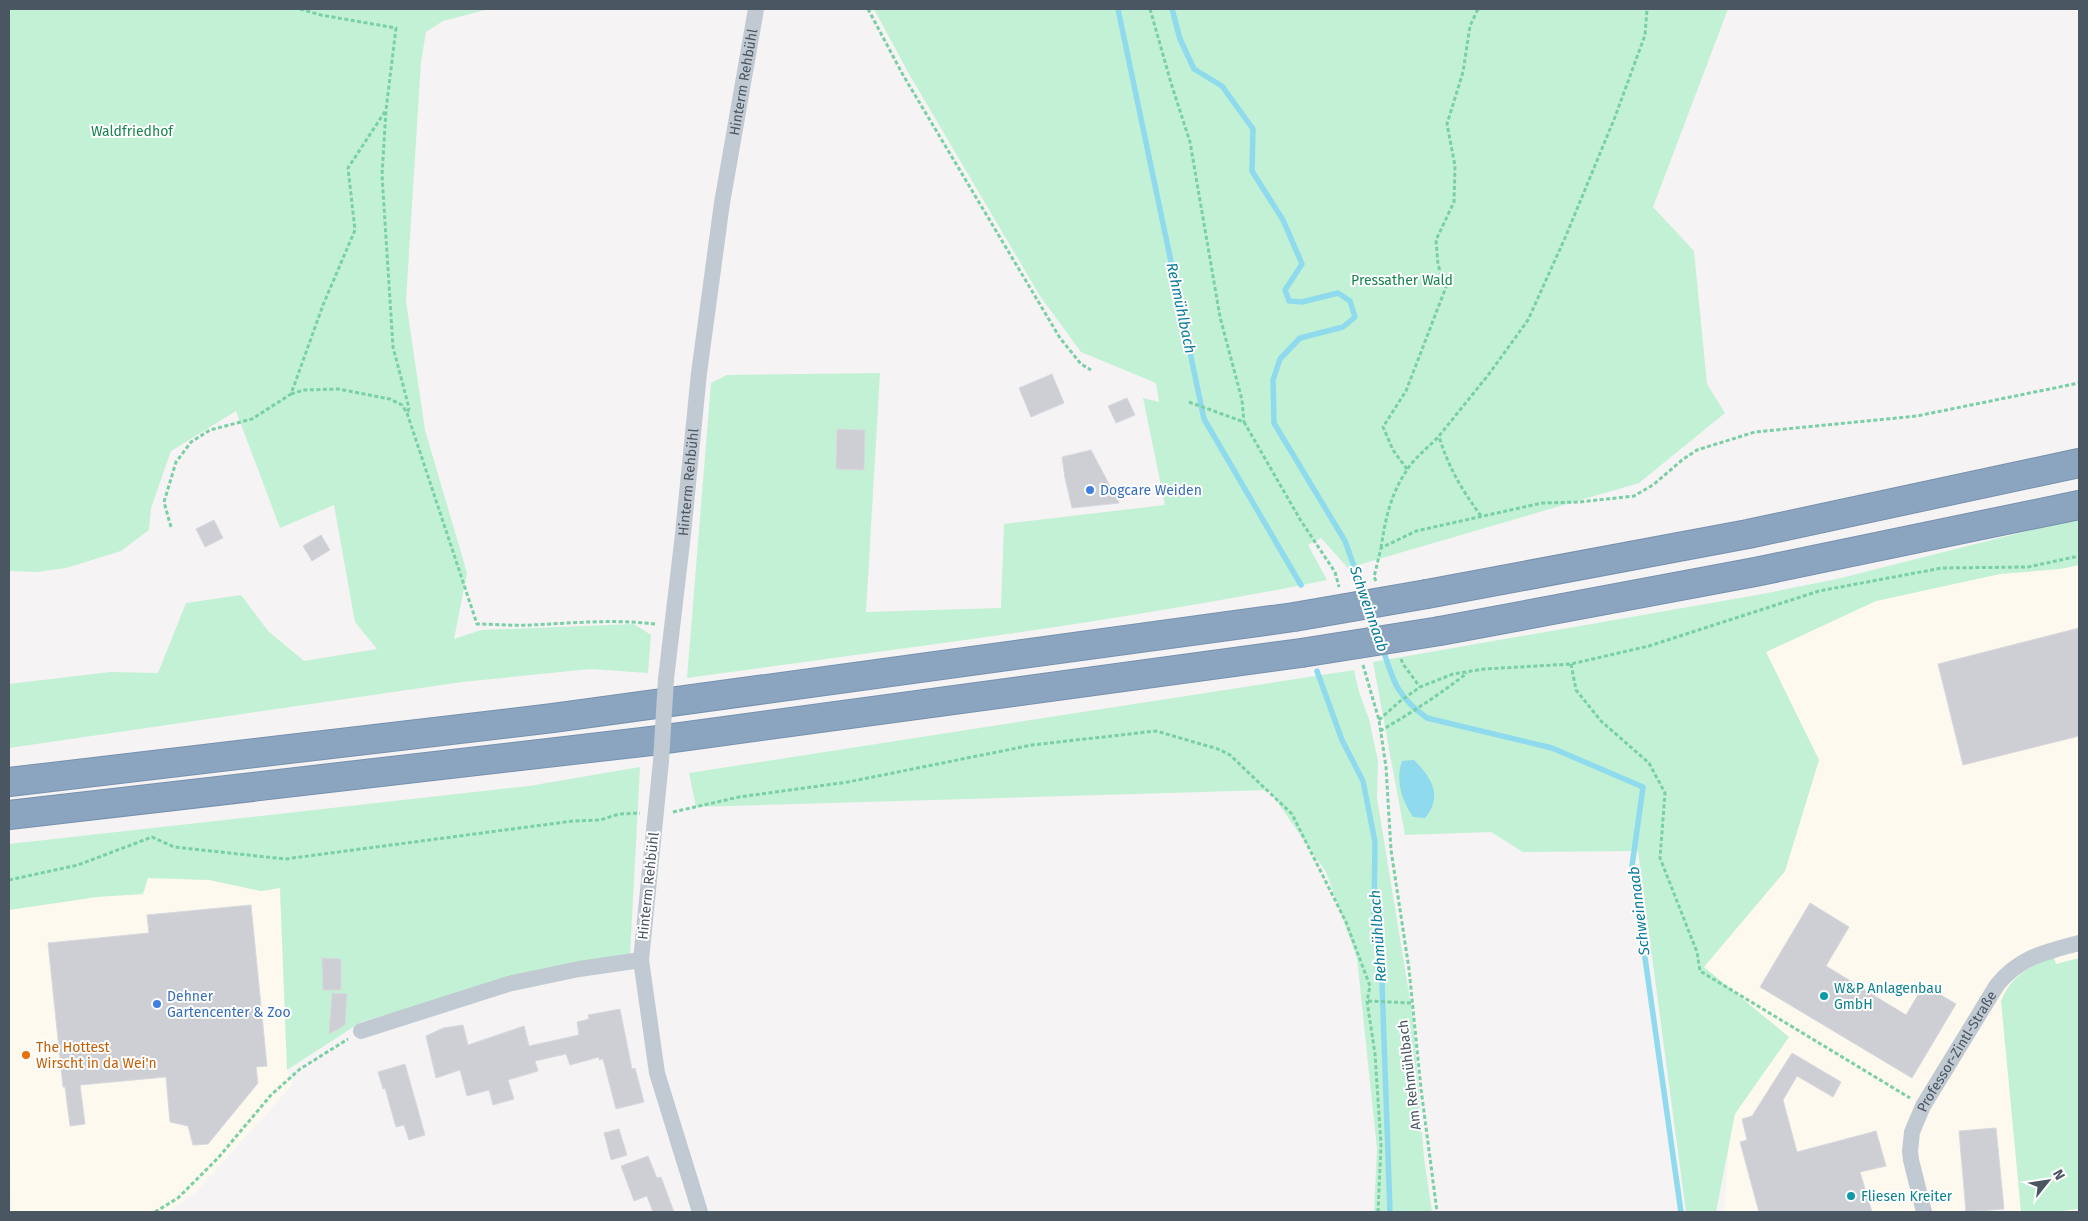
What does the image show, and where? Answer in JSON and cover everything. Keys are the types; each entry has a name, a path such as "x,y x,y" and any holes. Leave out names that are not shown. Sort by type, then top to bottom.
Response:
{"highway":[{"path":"9,782 563,717 1294,616 1427,594 1748,534 2079,463"},
{"path":"15,818 75,807 651,741 1301,652 1440,631 1755,572 2079,504"},
{"path":"9,776 37,779"}],"street":[{"name":"Hinterm Rehbühl","path":"700,1212 657,1073 641,960 661,761 671,627 700,373 722,203 756,9"},
{"name":"Professor-Zintl-Straße","path":"1924,1212 1910,1151 1912,1132 1923,1106 1997,985 2010,969 2029,959 2079,943"},
{"name":"Hinterm Rehbühl","path":"361,1031 508,984 580,969 641,960"}],"path":[{"path":"300,9 396,28 386,110 382,175 393,347 409,408 407,413"},
{"path":"868,9 903,75 1060,338 1081,364 1091,370"},
{"path":"1150,9 1190,142 1220,317 1242,400 1244,422 1189,402"},
{"path":"1407,469 1393,450 1383,427 1406,390 1446,287 1438,265 1436,240 1454,202 1455,166 1447,124 1463,72 1470,26 1478,9"},
{"path":"1374,577 1381,548 1385,518 1407,469 1439,436 1489,374 1528,320 1565,238 1615,118 1645,35 1647,9"},
{"path":"291,394 328,290 355,230 348,168 386,110"},
{"path":"1381,548 1416,531 1542,503 1580,502 1634,496 1653,485 1682,460 1697,450 1755,432 1917,416 2079,383"},
{"path":"171,527 164,502 176,462 190,442 210,430 252,419 291,394 304,390 338,389 390,399 402,405 407,413 477,624 530,625 638,622 671,627"},
{"path":"1439,436 1446,459 1464,492 1481,516"},
{"path":"1379,720 1420,687 1452,674 1571,664 1649,646 1819,591 1942,568 2028,567 2079,556"},
{"path":"1571,664 1576,690 1601,721 1649,762 1665,793 1660,858 1697,952 1700,971 1923,1106"},
{"path":"1380,731 1423,706 1468,672"},
{"path":"9,880 78,864 152,837 174,847 285,859 573,821 600,820 619,814 656,814 739,797 848,782 1032,745 1156,731 1218,749 1230,755 1292,814 1346,922 1370,986 1368,1001 1375,1054 1381,1145 1378,1212"},
{"name":"Am Rehmühlbach","path":"1403,934 1437,1212"},
{"path":"1368,1001 1412,1003"},
{"path":"155,1212 178,1198 218,1158 271,1094 300,1068 361,1031"}],"shaded area":[{"path":"2079,565 2079,1212 1724,1212 1731,1112 1704,967 1785,871 1819,760 1766,652 1876,601 2000,574 2060,569"},
{"path":"147,878 209,880 261,891 280,888 287,1069 293,1084 194,1194 168,1212 11,1212 9,910 97,897 143,894"}],"green space":[{"name":"Waldfriedhof","path":"9,9 489,9 443,21 426,32 421,62 406,301 425,430 467,573 454,639 481,630 634,624 651,635 648,673 590,669 462,682 9,748 9,684 110,672 158,673 186,603 241,595 268,631 304,661 377,649 355,622 334,505 280,528 236,411 171,451 151,508 149,530 121,551 66,568 36,572 9,571"},
{"name":"Pressather Wald","path":"874,9 1728,9 1653,207 1694,251 1707,384 1725,413 1639,483 1348,568 1321,538 1308,545 1327,580 1088,622 687,678 711,383 727,375 880,373 866,612 1001,608 1004,524 1165,505 1143,398 1159,402 1156,383 1081,352 1040,296 909,74"},
{"path":"2079,518 2079,565 2060,569 2000,574 1876,601 1766,652 1819,760 1785,871 1704,967 1789,1037 1735,1114 1716,1212 1686,1212 1638,851 1523,852 1491,832 1405,835 1373,662 1757,595 1837,579"},
{"path":"1354,670 1359,692 1369,719 1378,761 1377,798 1413,1018 1424,1158 1432,1212 1374,1212 1377,1149 1357,958 1326,872 1269,790 696,807 689,773"},
{"path":"640,767 630,955 510,979 361,1022 287,1070 280,888 261,891 209,880 148,878 143,894 97,897 9,910 9,844 529,786"},
{"path":"2054,957 2056,964 2079,958 2079,1209 2051,1212 2021,1212 2001,1001 2010,985 2022,973"}],"water":[{"path":"1414,760 1426,774 1433,787 1433,802 1425,818 1413,817 1401,790 1399,776 1402,761"}],"building":[{"path":"1052,374 1064,403 1031,417 1019,388"},
{"path":"1127,398 1135,415 1116,423 1108,406"},
{"path":"837,429 865,430 864,470 836,469"},
{"name":"Dogcare Weiden","path":"1091,450 1119,503 1072,508 1062,457"},
{"path":"214,520 223,538 205,547 196,529"},
{"path":"321,535 330,550 312,561 303,546"},
{"path":"2079,628 2079,736 1963,765 1938,664"},
{"name":"W&P Anlagenbau GmbH","path":"1810,903 1849,927 1826,966 1906,1015 1924,985 1956,1004 1912,1078 1760,987"},
{"name":"Dehner Gartencenter & Zoo","path":"251,905 267,1066 256,1067 258,1083 208,1144 193,1145 188,1126 170,1122 166,1077 80,1085 85,1124 70,1126 65,1087 63,1087 48,943 149,933 147,915"},
{"path":"322,958 341,959 341,990 323,990"},
{"path":"332,993 347,994 345,1025 329,1034"},
{"path":"620,1009 632,1069 635,1068 644,1102 616,1109 603,1059 599,1060 599,1057 570,1065 566,1054 535,1061 538,1071 508,1080 514,1099 493,1105 489,1090 467,1096 460,1070 436,1078 426,1036 443,1028 463,1025 468,1045 524,1026 529,1046 579,1035 577,1022 589,1019 588,1015"},
{"path":"1792,1053 1841,1082 1833,1097 1797,1076 1783,1100 1797,1152 1876,1131 1886,1166 1860,1172 1872,1212 1759,1212 1740,1142 1747,1140 1742,1119 1752,1116"},
{"path":"405,1064 425,1135 409,1140 404,1125 396,1127 385,1088 383,1089 378,1072"},
{"path":"1996,1128 2004,1209 1966,1212 1959,1131"},
{"path":"619,1129 627,1155 611,1160 604,1133"},
{"path":"648,1156 657,1178 661,1177 674,1212 653,1212 647,1196 634,1201 621,1166"}],"waterway":[{"name":"Rehmühlbach","path":"1118,9 1204,419 1301,585"},
{"name":"Schweinnaab","path":"1172,9 1180,39 1194,69 1222,86 1253,129 1252,171 1283,220 1302,264 1285,290 1289,301 1302,302 1338,293 1350,301 1355,317 1343,327 1300,338 1280,359 1273,380 1274,423 1345,541 1365,597"},
{"name":"Schweinnaab","path":"1369,611 1377,633"},
{"name":"Schweinnaab","path":"1382,646 1393,678 1402,695 1427,718 1552,748 1643,787 1632,866 1681,1212"},
{"name":"Rehmühlbach","path":"1317,671 1342,740 1363,781 1375,842 1374,912 1382,982 1390,1212"}],"place":[{"name":"Dogcare Weiden","path":"1090,490"},
{"name":"W&P Anlagenbau GmbH","path":"1824,996"},
{"name":"Dehner Gartencenter & Zoo","path":"157,1004"},
{"name":"The Hottest Wirscht in da Wei'n","path":"26,1055"},
{"name":"Fliesen Kreiter","path":"1851,1196"}]}
